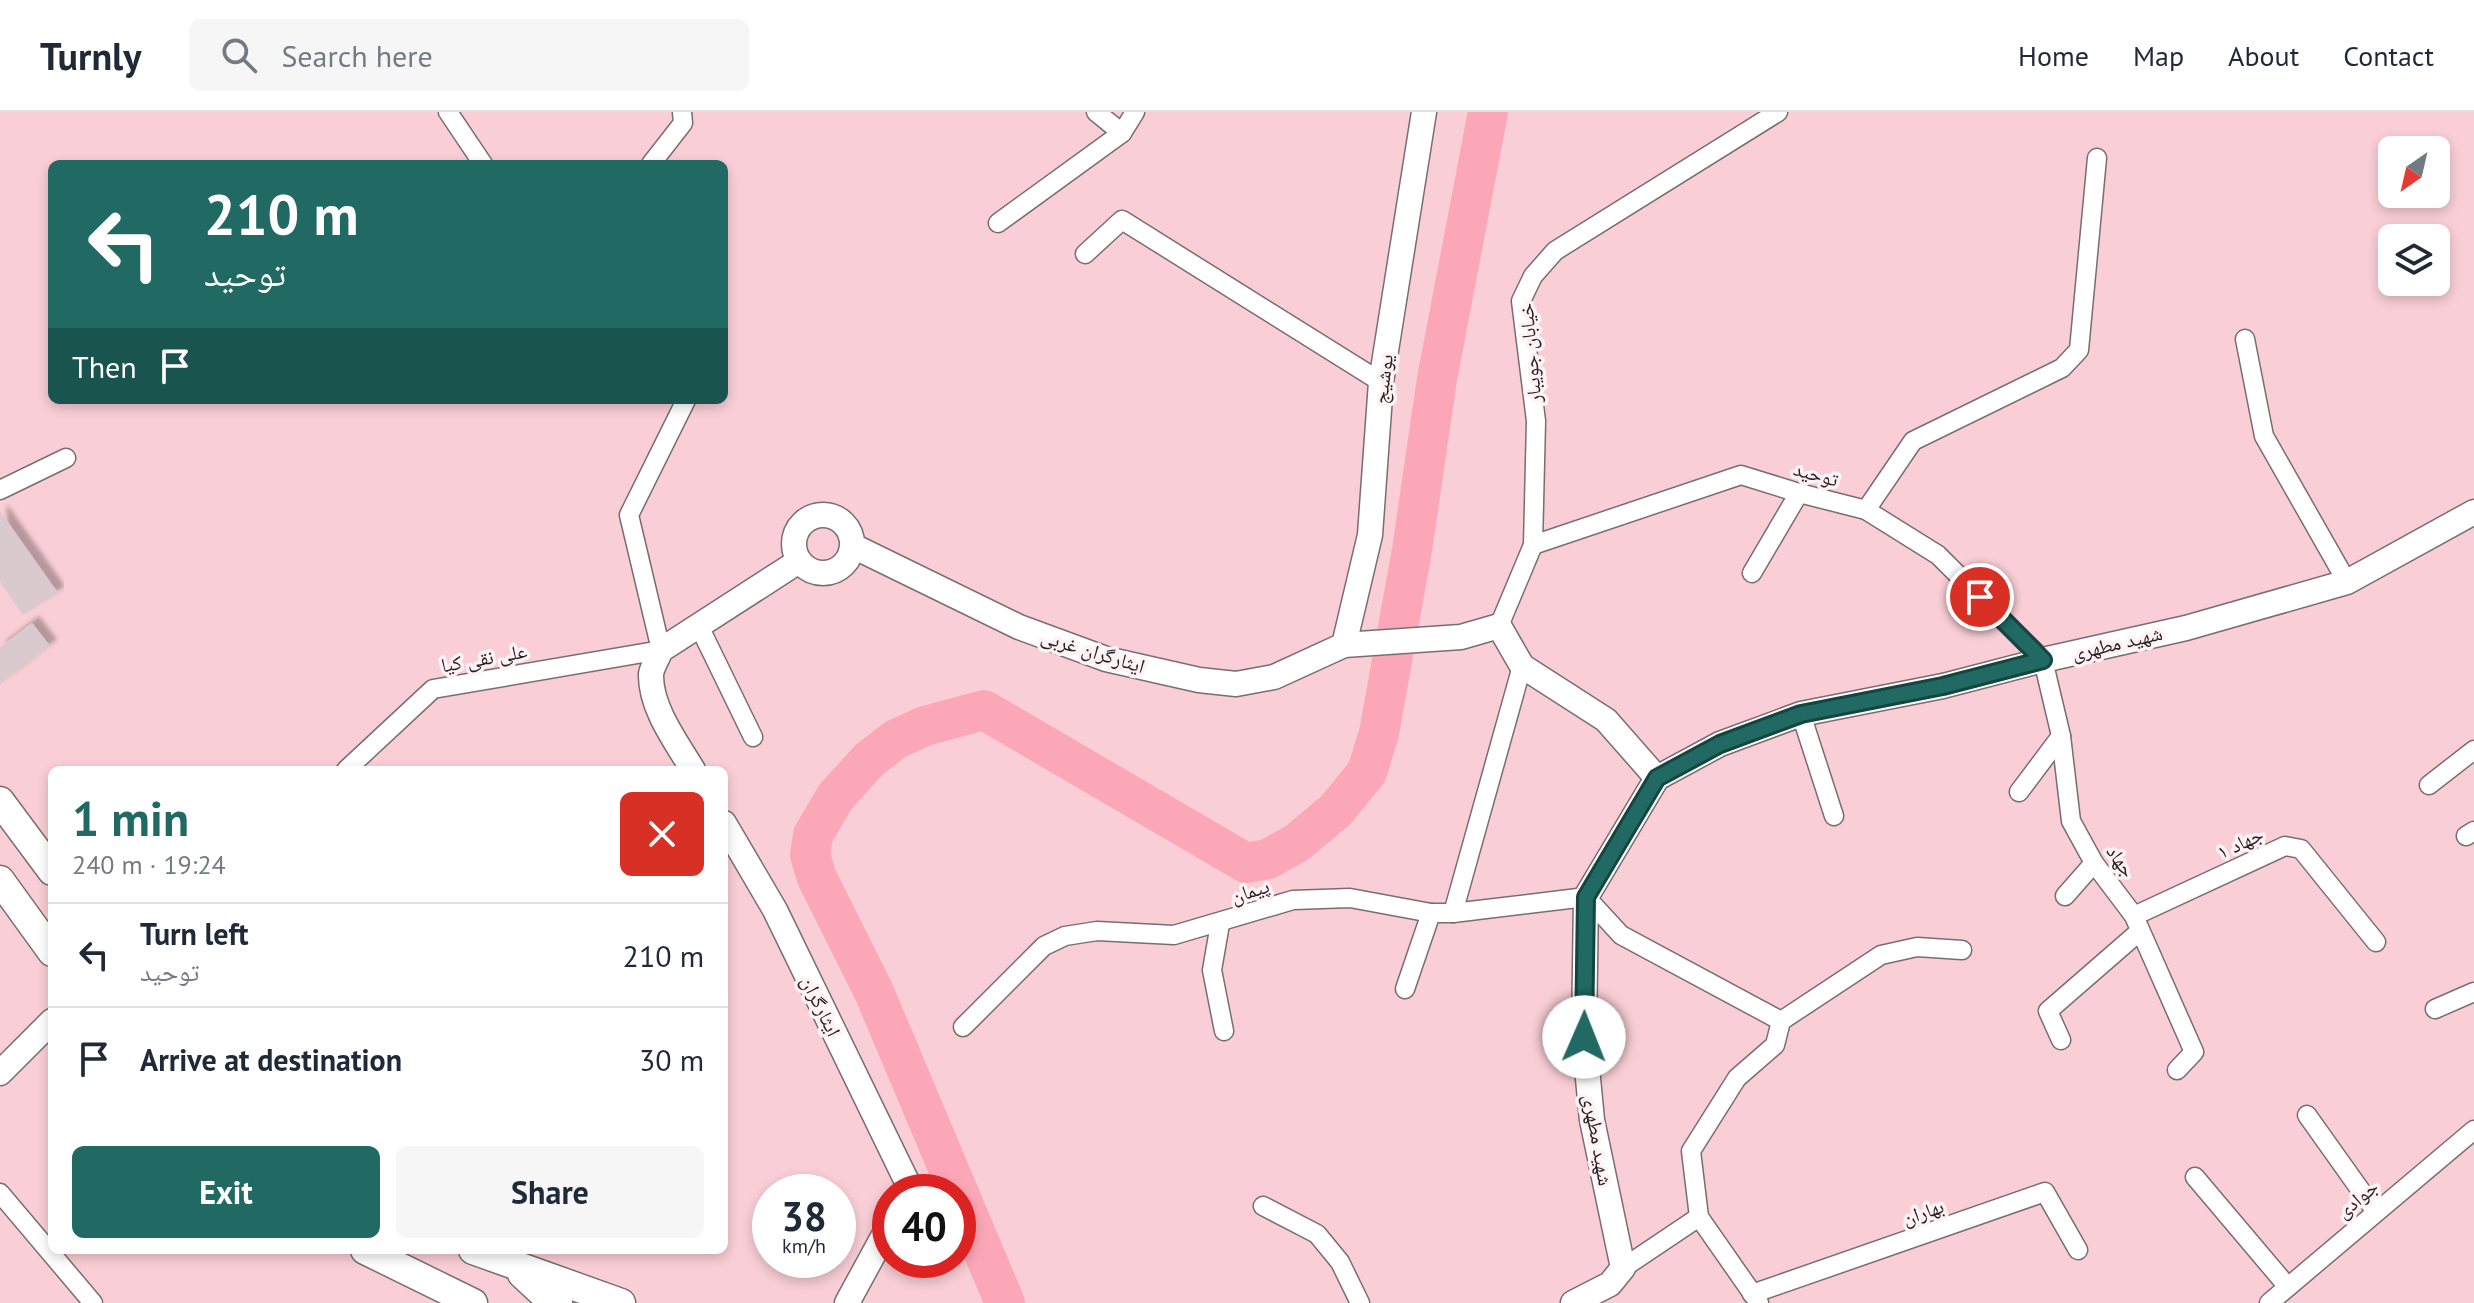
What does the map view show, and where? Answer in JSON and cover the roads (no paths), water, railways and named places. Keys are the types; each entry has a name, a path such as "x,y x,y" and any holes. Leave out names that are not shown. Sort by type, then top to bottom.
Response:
{"main road":[{"path":"0,801 48,866"},
{"path":"0,880 48,946"},
{"path":"373,1254 473,1303"},
{"path":"483,1254 621,1303"},
{"path":"514,1266 549,1299 558,1303"}],"street":[{"path":"448,112 480,160"},
{"path":"654,160 683,123 682,112"},
{"path":"1096,112 1122,133"},
{"path":"998,223 1122,133 1135,112"},
{"name":"یوشیج","path":"1350,644 1370,535 1381,382 1424,112"},
{"name":"خیابان جویبار","path":"1499,626 1533,545 1536,421 1521,301 1533,276 1555,251 1778,112"},
{"path":"1866,510 1913,441 2062,368 2079,350 2097,158"},
{"path":"1085,254 1122,220 1381,382"},
{"path":"2245,339 2264,436 2347,582"},
{"path":"661,650 629,515 684,404"},
{"path":"0,490 66,458"},
{"name":"توحید","path":"1533,545 1741,475 1866,510 1938,555 2043,660"},
{"path":"1752,573 1799,493"},
{"name":"شهید مطهری","path":"1657,778 1720,744 1801,714 1943,686 2186,628 2347,582 2474,512"},
{"path":"827,515 838,518 849,528 853,546 844,564 826,573 816,572 799,561 793,542 795,533 807,519 827,515"},
{"name":"ایثارگران غربی","path":"853,546 1019,627 1106,659 1199,680 1236,684 1274,677 1350,644"},
{"path":"691,766 655,697 651,672 661,650 799,561"},
{"path":"699,626 753,737"},
{"path":"1350,644 1461,637 1499,626 1522,666 1606,720 1657,778 1586,897 1621,935 1781,1021"},
{"name":"علی نقی کیا","path":"350,766 433,689 661,650"},
{"name":"جهاد","path":"2043,660 2061,736 2071,821 2094,863 2137,923 2194,1052 2177,1070"},
{"path":"1453,913 1522,666"},
{"path":"1801,714 1834,816"},
{"path":"2019,792 2061,736"},
{"path":"2429,785 2474,750"},
{"name":"ایثارگران","path":"728,830 775,910 903,1174"},
{"name":"جهاد ۱","path":"2061,1040 2048,1011 2137,923 2285,846 2301,849 2376,942"},
{"path":"2065,896 2094,863"},
{"name":"شهید مطهری","path":"1586,897 1584,1037 1592,1120 1623,1268"},
{"name":"پیمان","path":"963,1027 1044,946 1065,936 1097,931 1174,935 1220,924 1293,900 1350,898 1431,913 1453,913 1586,897"},
{"path":"1405,989 1431,913"},
{"path":"1220,924 1212,970 1224,1031"},
{"path":"1756,1299 1699,1217 1691,1151 1737,1078 1775,1045 1781,1021 1881,955 1917,947 1962,950"},
{"path":"2435,1009 2474,992"},
{"path":"0,1073 48,1025"},
{"path":"2307,1115 2376,1212"},
{"name":"جوادی","path":"2269,1303 2474,1130"},
{"path":"2195,1177 2288,1287"},
{"name":"بهاران","path":"1756,1299 2045,1192 2078,1250"},
{"path":"0,1193 48,1250"},
{"path":"1263,1206 1317,1234 1340,1262 1360,1303"},
{"path":"1573,1303 1610,1284 1623,1268 1699,1217"},
{"path":"52,1254 93,1303"},
{"path":"847,1303 872,1257"}],"waterway":[{"path":"1005,1303 874,992 817,878 810,855 813,835 836,796 870,759 896,739 925,726 984,710 1246,863 1268,859 1298,842 1336,810 1367,772 1379,733 1412,550 1437,379 1488,112"}]}
